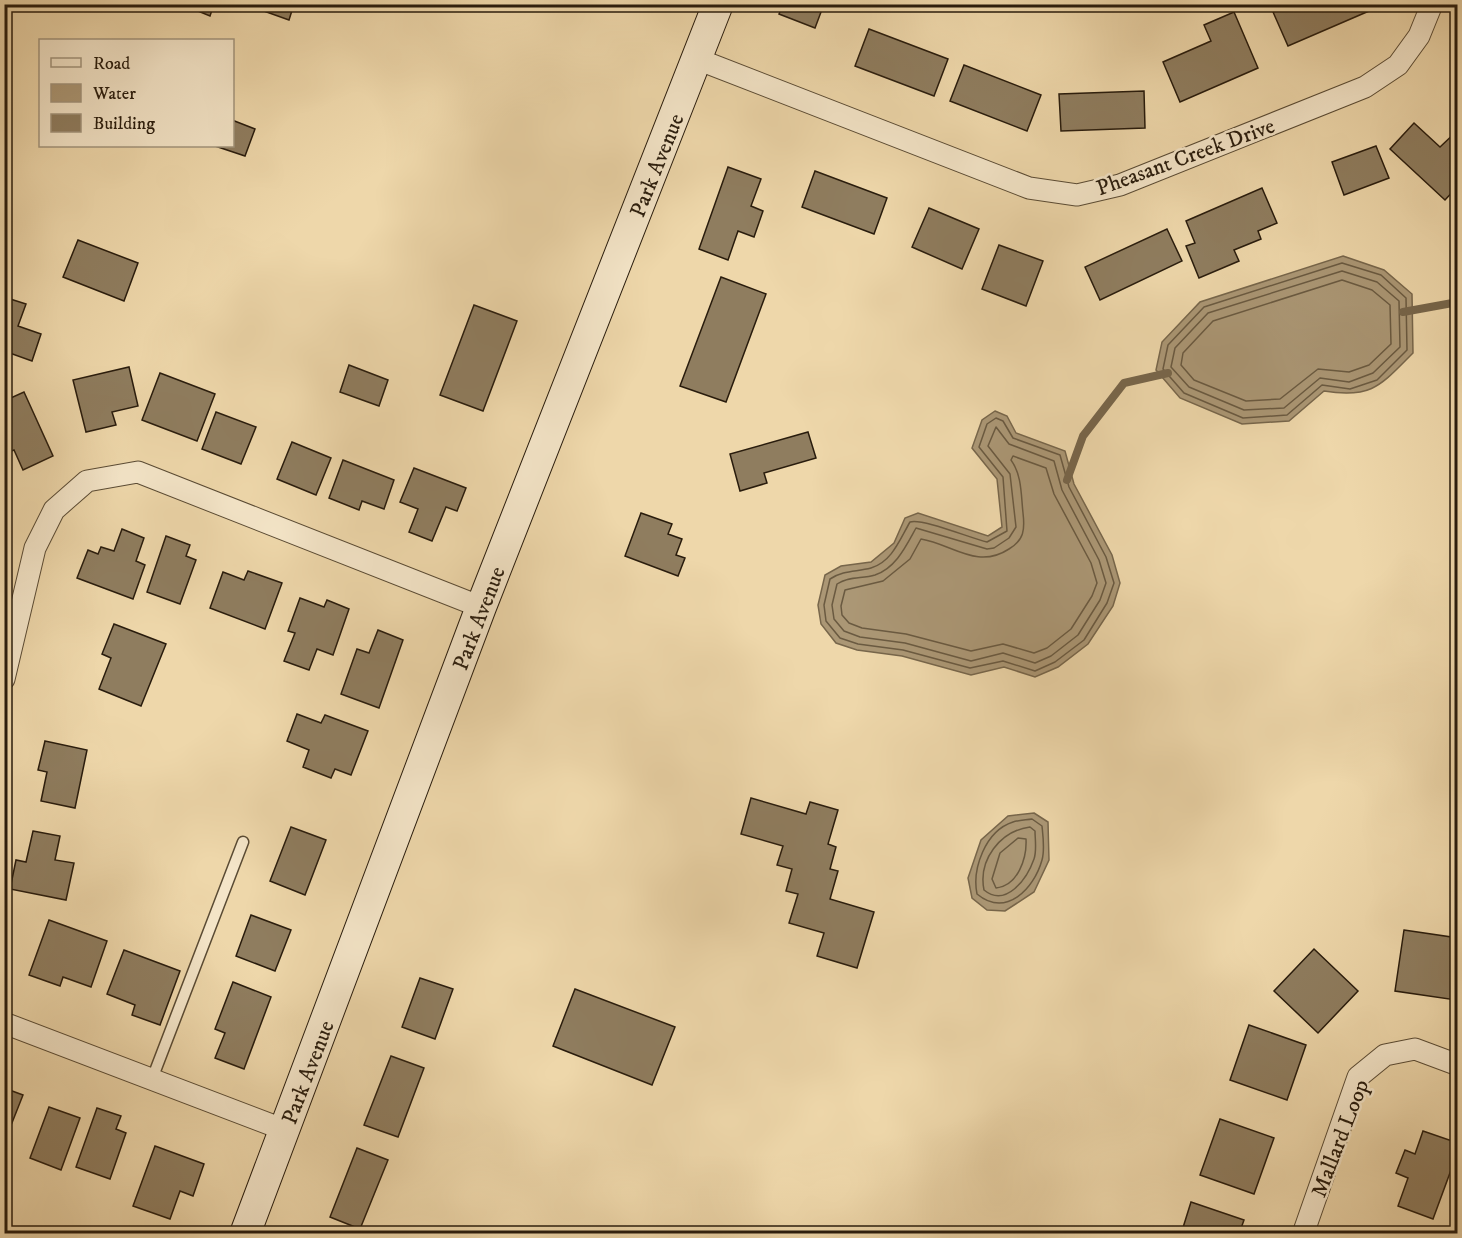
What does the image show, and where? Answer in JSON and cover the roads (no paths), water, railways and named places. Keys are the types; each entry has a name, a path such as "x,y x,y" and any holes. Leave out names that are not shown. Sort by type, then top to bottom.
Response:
{"street":[{"name":"Park Avenue","path":"245,1233 481,607 718,4"},
{"name":"Pheasant Creek Drive","path":"698,59 1029,188 1077,195 1120,185 1365,87 1398,65 1419,36 1432,4"},
{"path":"4,679 35,548 54,510 87,481 138,472 481,607"},
{"path":"4,1023 285,1130"},
{"name":"Mallard Loop","path":"1303,1233 1358,1077 1385,1055 1415,1049 1458,1065"}],"lane":[{"path":"152,1079 243,842"}],"water":[{"path":"1343,256 1384,270 1412,294 1413,353 1392,374 1374,387 1354,393 1324,391 1289,421 1242,424 1180,398 1156,370 1162,342 1200,302"},
{"path":"995,411 1007,416 1016,433 1065,451 1074,484 1112,555 1120,583 1113,606 1088,644 1058,667 1035,677 1004,667 971,675 902,656 857,650 836,643 821,624 818,605 825,575 841,566 871,562 894,543 905,518 918,513 988,536 1002,527 997,479 972,448 982,420"},
{"path":"1034,813 1048,822 1049,860 1034,892 1005,911 987,910 972,898 968,878 981,840 1008,816"}],"waterway":[{"path":"1403,312 1458,302"},
{"path":"1067,480 1083,436 1124,383 1168,373"}]}
